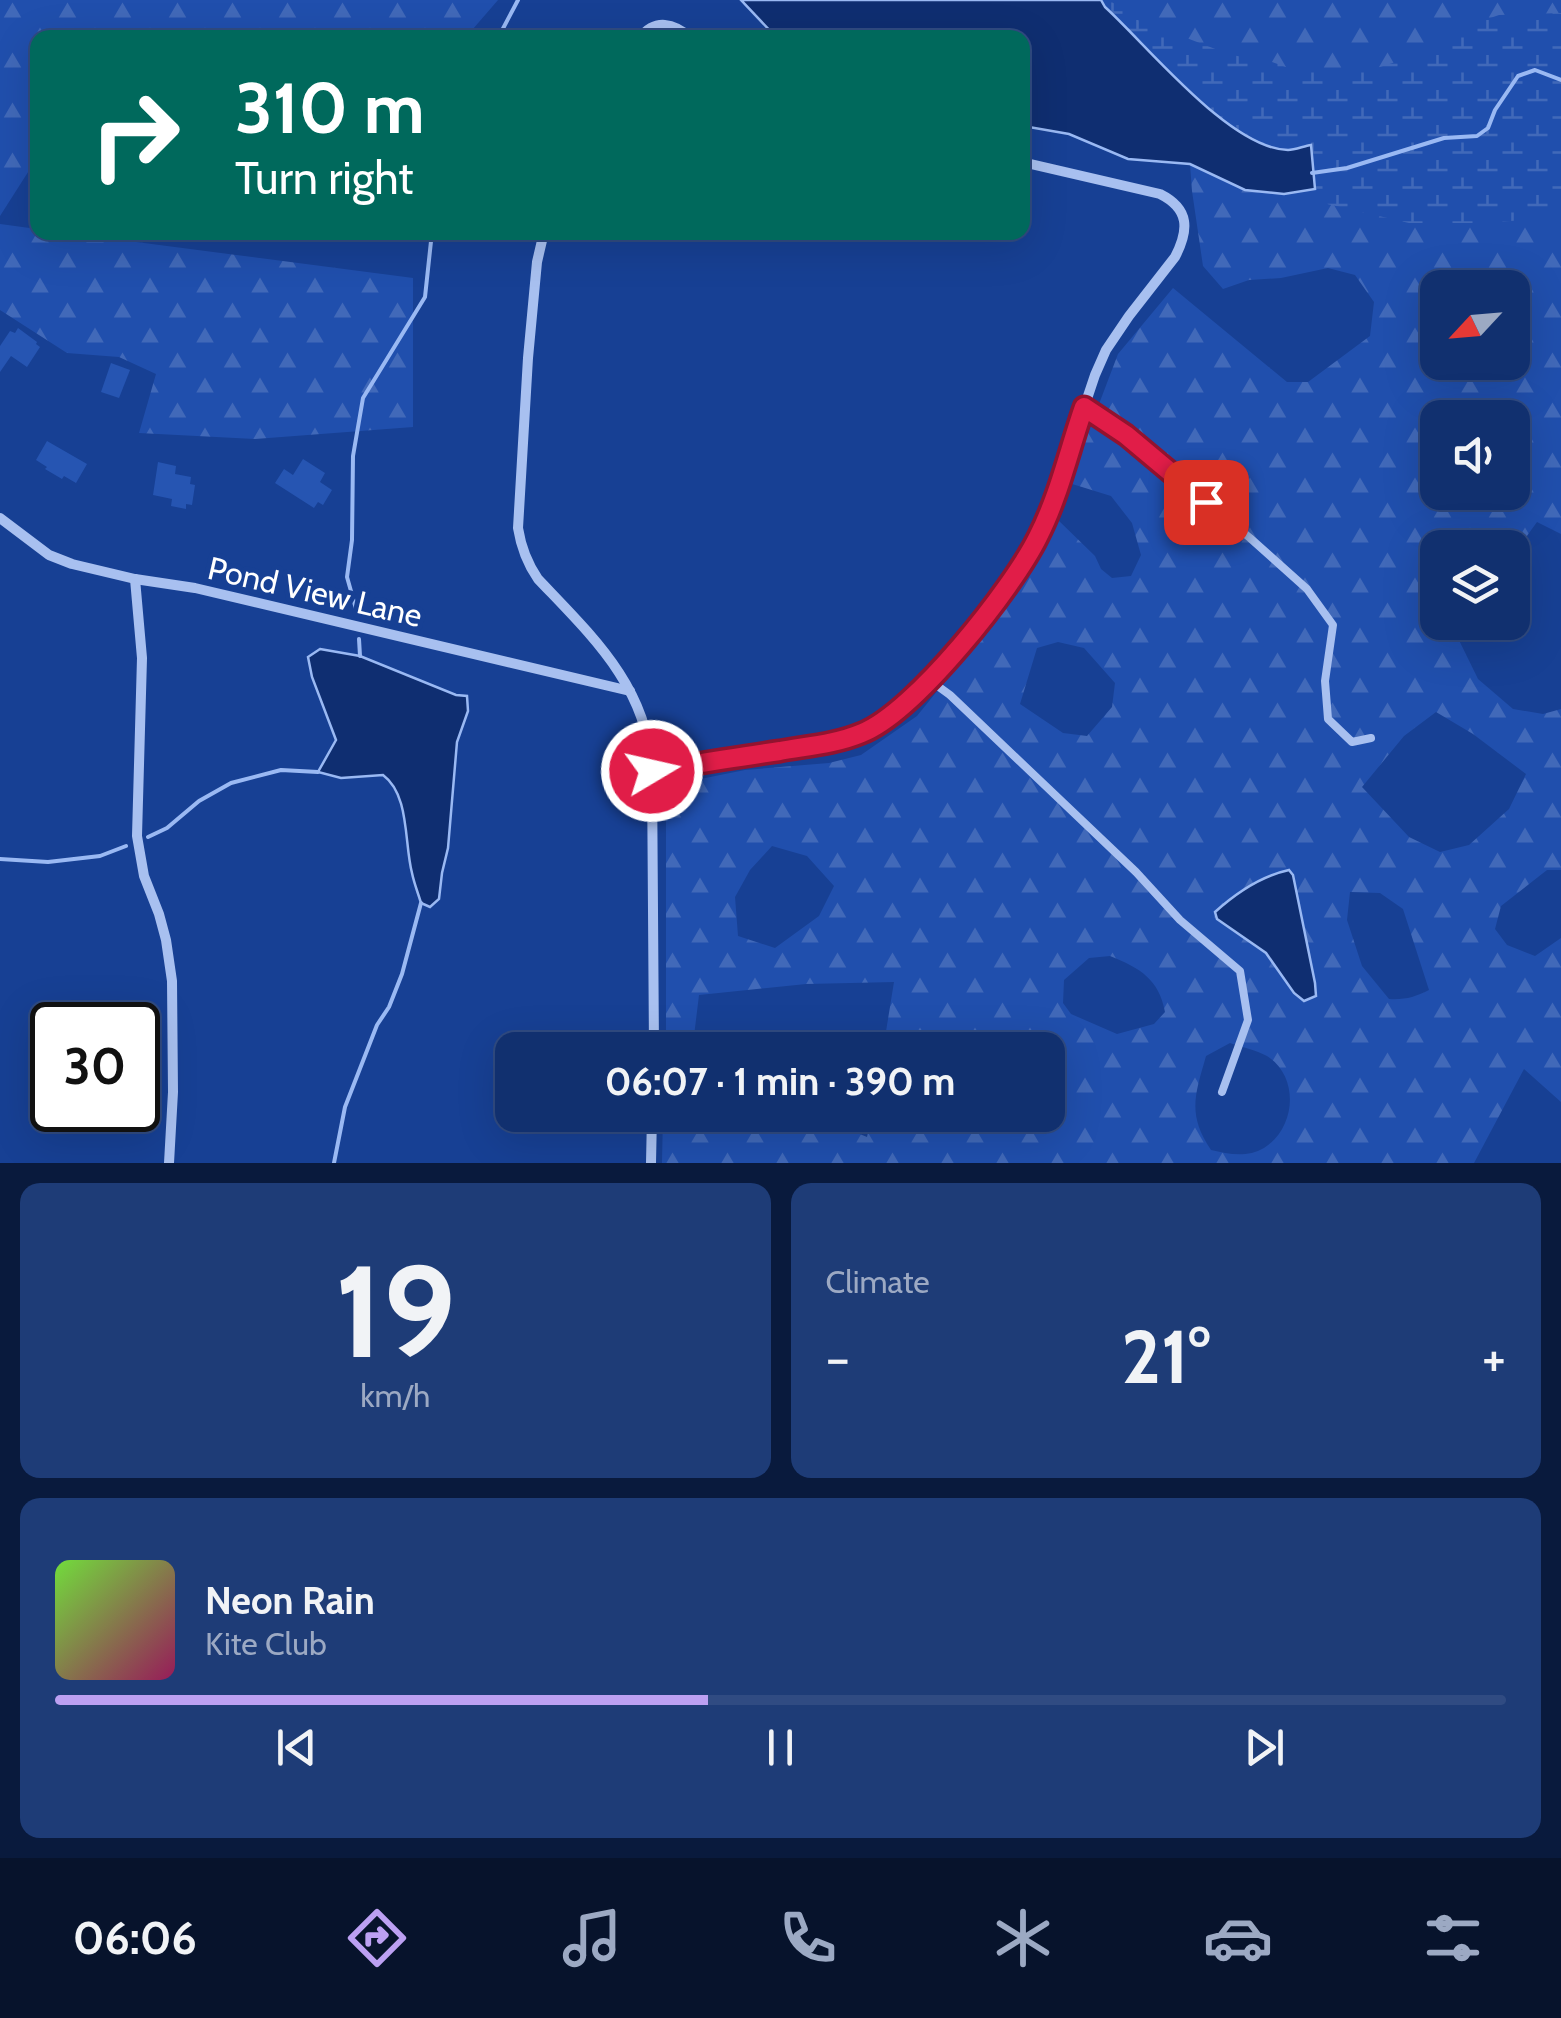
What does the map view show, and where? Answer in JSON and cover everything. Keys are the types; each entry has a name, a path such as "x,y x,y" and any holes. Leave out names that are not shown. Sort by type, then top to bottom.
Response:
{"street":[{"path":"647,30 664,24 682,30"},
{"path":"652,771 846,739 872,729 928,680 978,624 1027,558 1050,509 1106,350 1175,257 1186,225 1178,207 1160,194 1030,164"},
{"path":"542,240 528,358 518,528 530,567 606,652 630,691 646,728 652,771 654,1032"},
{"name":"Pond View Lane","path":"0,518 49,555 72,564 195,588 630,691"},
{"path":"135,579 142,658 137,836 144,876 160,914 172,981 169,1163"},
{"path":"651,1163 652,1132"}],"lane":[{"path":"1084,407 1126,435 1308,589 1332,625 1325,681 1328,719 1352,742 1371,738"},
{"path":"928,680 950,695 1136,872 1180,920 1240,971 1248,1020 1222,1092"}],"green space":[{"path":"0,0 498,0 472,30 30,30 30,169 0,216"},
{"path":"1101,0 1561,0 1561,58 1308,146"},
{"path":"1101,0 1109,0 1157,33 1184,37 1231,55 1294,70 1340,73 1367,71 1415,56 1467,26 1499,15 1561,13 1561,218 1409,223 1284,194 1245,190 1190,164 1128,159 1069,134 1030,127 1030,52"},
{"path":"1561,125 1561,534 1537,522 1530,532 1420,530 1420,640 1459,640 1478,679 1513,709 1543,714 1561,709 1561,870 1547,870 1501,906 1495,929 1507,945 1535,956 1561,938 1561,1102 1524,1069 1474,1163 662,1163 663,1132 855,1132 867,1137 868,1132 1065,1132 1065,1032 886,1032 894,982 806,984 699,995 694,1032 666,1032 666,786 745,770 829,763 861,755 917,716 1011,600 1037,562 1057,519 1112,578 1131,576 1141,555 1132,523 1111,496 1069,483 1118,354 1173,288 1287,382 1308,382 1370,336 1374,302 1355,275 1328,268 1249,280 1223,289 1203,266 1190,164 1245,190","holes":["1058,642 1084,648 1115,683 1112,707 1087,736 1063,733 1020,704 1037,648","1436,712 1473,734 1526,774 1509,809 1469,845 1440,852 1409,837 1362,787 1404,736","772,846 807,856 834,886 819,916 775,948 738,936 735,897 750,870","1289,870 1315,982 1294,993 1266,953","1350,892 1380,893 1403,909 1429,990 1410,998 1389,999 1362,966 1347,920","1110,956 1130,965 1153,983 1165,1012 1154,1024 1117,1034 1071,1014 1063,1003 1064,980 1089,958","1230,1043 1267,1056 1285,1076 1290,1102 1288,1116 1275,1139 1264,1148 1238,1154 1211,1150 1199,1126 1195,1104 1206,1056"]},
{"path":"0,224 30,228 30,240 121,240 413,278 413,427 255,439 139,433 156,374 119,357 67,353 0,310"}],"shaded area":[{"path":"741,0 1101,0 1191,93 1241,133 1265,145 1288,150 1311,145 1315,189 1284,194 1245,190 1190,164 1128,159 1069,134 1030,127 1030,30 769,30"},
{"path":"320,649 360,656 467,696 468,711 457,742 448,848 439,899 430,907 421,903 415,884 405,820 392,784 383,775 341,778 318,772 336,740 308,657"},
{"path":"1289,870 1315,983 1316,996 1304,1001 1266,953 1217,919 1215,912 1249,886"}],"building":[{"path":"18,328 40,347 27,367 11,356 0,372 0,346 10,331 15,333"},
{"path":"111,363 130,370 119,398 101,392"},
{"path":"47,441 87,464 76,483 64,476 62,479 36,460"},
{"path":"303,459 325,473 320,482 332,490 323,505 318,502 314,508 275,483 284,469 293,475"},
{"path":"158,462 176,466 175,474 191,477 190,484 195,485 192,505 186,504 186,509 171,506 172,499 153,495"}],"waterway":[{"path":"502,30 518,0"},
{"path":"1312,173 1347,168 1444,138 1477,136 1488,128 1518,76 1535,70 1561,80"},
{"path":"358,616 347,577 352,540 353,456 363,398 425,297 431,240"},
{"path":"359,639 360,656"},
{"path":"148,837 231,783 281,770 318,772"},
{"path":"0,859 48,862 100,856 126,846"},
{"path":"334,1163 345,1107 402,974 421,903"}],"route":[{"path":"652,771 833,742 872,729 894,712 942,666 1027,558 1050,509 1084,407 1126,435 1206,502"}]}
